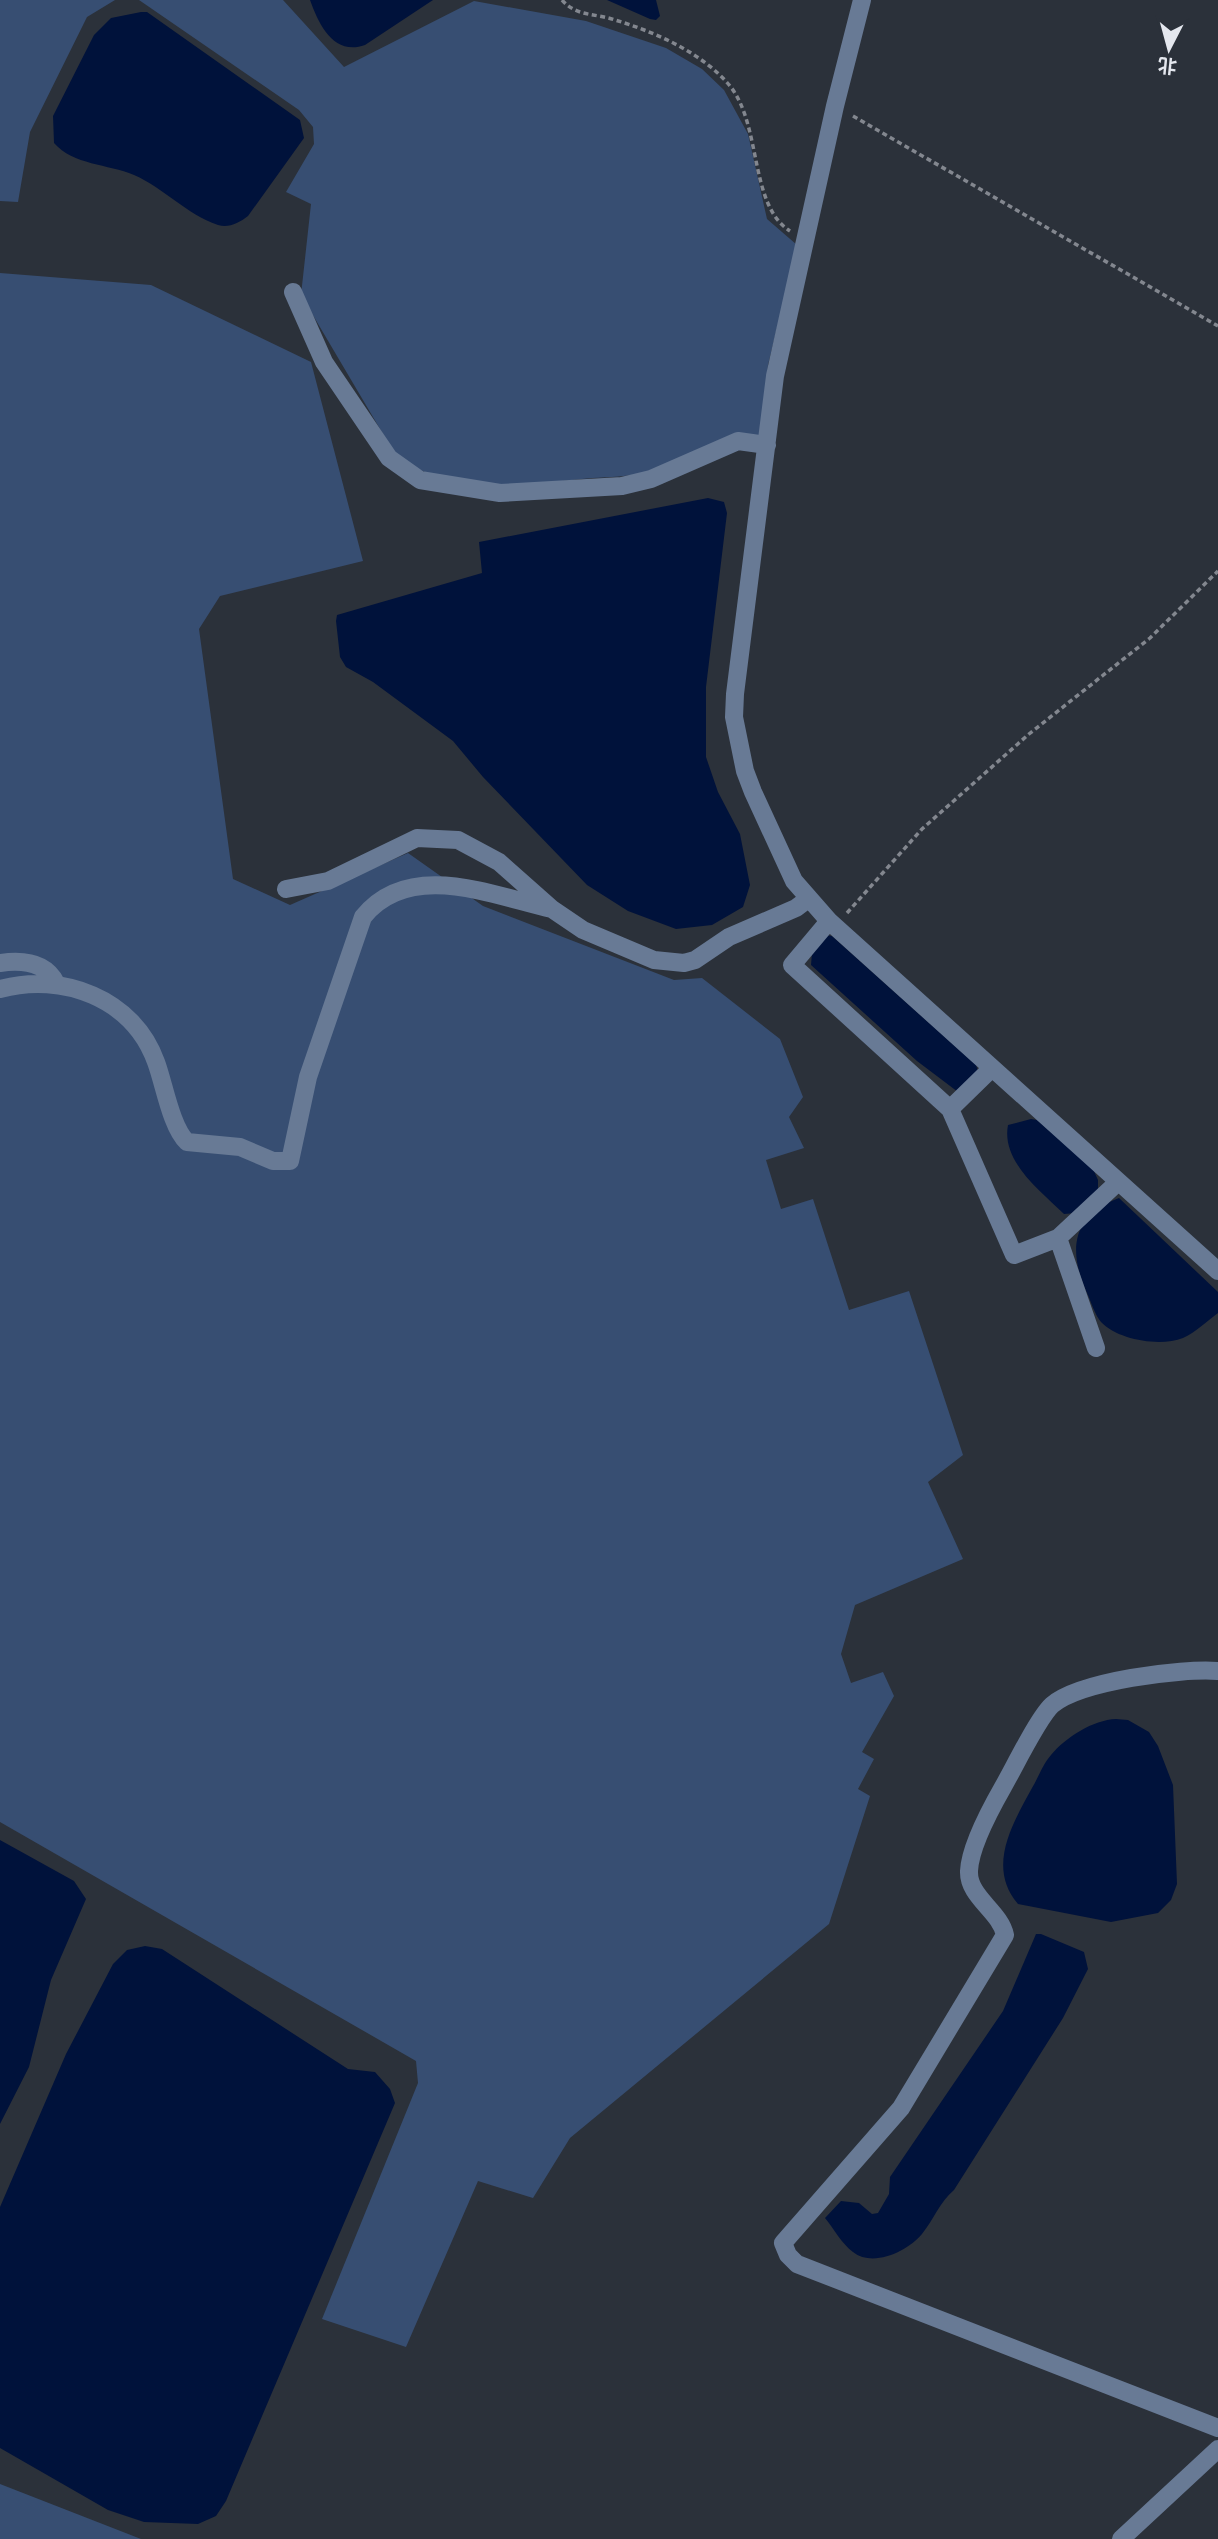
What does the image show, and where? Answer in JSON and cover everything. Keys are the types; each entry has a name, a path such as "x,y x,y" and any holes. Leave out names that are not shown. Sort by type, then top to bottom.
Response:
{"street":[{"path":"862,0 835,106 775,376 734,717 749,782 794,881 808,899 832,924 1218,1271"},
{"path":"293,292 324,362 389,458 420,480 500,493 622,486 651,479 738,441 766,445"},
{"path":"286,889 328,881 417,838 435,837 474,847 499,862 552,909 583,930 654,960 684,963 695,960 729,937 796,908 808,899"},
{"path":"0,989 24,983 56,983 84,991 110,1006 142,1033 156,1060 178,1127 187,1142 240,1147 273,1161 285,1162 290,1161 293,1156 309,1077 363,917 371,908 401,890 448,886 506,896 552,909"},
{"path":"832,924 792,965 950,1109 1014,1255 1058,1238 1118,1182"},
{"path":"0,963 17,960 34,964 56,983"},
{"path":"950,1109 992,1068"},
{"path":"1058,1238 1096,1348"},
{"path":"1218,1671 1188,1669 1153,1674 1071,1694 1051,1706 988,1812 969,1870 974,1888 1001,1920 1005,1935 901,2108 783,2243 788,2255 797,2264 1218,2428"},
{"path":"1121,2539 1218,2449"}],"path":[{"path":"562,0 575,12 615,20 690,52 722,78 737,96 749,122 760,172 776,219 805,237"},
{"path":"835,106 1218,326"},
{"path":"832,924 922,828 1029,734 1150,638 1218,571"}],"shaded area":[{"path":"0,0 115,0 87,17 30,132 18,202 0,201"},
{"path":"139,0 283,0 344,67 474,1 586,21 666,48 702,69 724,90 748,134 767,219 797,245 768,365 762,435 639,474 543,483 465,482 417,469 396,456 301,295 311,204 286,192 314,144 313,127 299,110"},
{"path":"310,0 433,0 365,45 354,47 345,46 329,36"},
{"path":"607,0 656,0 660,16 656,20 650,19"},
{"path":"147,12 300,120 304,138 248,216 237,223 222,226 206,220 145,180 71,156 54,143 53,116 94,35 111,18"},
{"path":"0,273 151,285 311,362 363,561 220,596 199,629 233,879 290,905 408,853 483,906 674,980 702,978 780,1039 803,1097 789,1117 804,1148 766,1160 781,1209 813,1199 849,1310 909,1291 963,1455 928,1482 963,1559 855,1605 841,1654 851,1683 883,1672 894,1696 862,1752 874,1759 858,1789 870,1796 829,1924 570,2138 533,2198 478,2181 406,2347 322,2319 418,2083 416,2061 0,1822"},
{"path":"708,498 724,502 727,513 706,687 706,757 718,792 740,834 750,885 743,907 712,925 676,929 628,911 587,885 483,777 453,741 373,682 346,667 340,657 336,621 337,615 482,573 479,542"},
{"path":"826,935 832,936 976,1065 978,1071 958,1092 917,1061 811,965 812,953"},
{"path":"1037,1120 1093,1169 1098,1180 1098,1191 1076,1213 1064,1214 1025,1175 1011,1151 1007,1139 1008,1125"},
{"path":"1119,1198 1218,1292 1218,1313 1183,1338 1151,1342 1128,1337 1108,1328 1095,1312 1077,1263 1078,1236 1091,1215"},
{"path":"1116,1719 1128,1720 1149,1732 1158,1746 1173,1785 1177,1884 1171,1900 1158,1913 1111,1922 1018,1904 1009,1890 1003,1860 1011,1830 1025,1802 1057,1748 1089,1726"},
{"path":"0,1840 74,1881 86,1899 51,1980 29,2067 0,2124"},
{"path":"1036,1934 1084,1952 1088,1969 1063,2018 954,2190 944,2200 922,2234 908,2246 890,2255 880,2258 861,2257 842,2241 825,2218 841,2201 859,2203 872,2214 878,2213 889,2194 890,2177 1003,2011"},
{"path":"145,1946 162,1949 348,2069 375,2072 390,2089 395,2103 226,2501 216,2516 198,2524 144,2522 108,2510 0,2448 0,2207 66,2054 113,1964 127,1950"},
{"path":"0,2484 141,2539 0,2539"}]}
